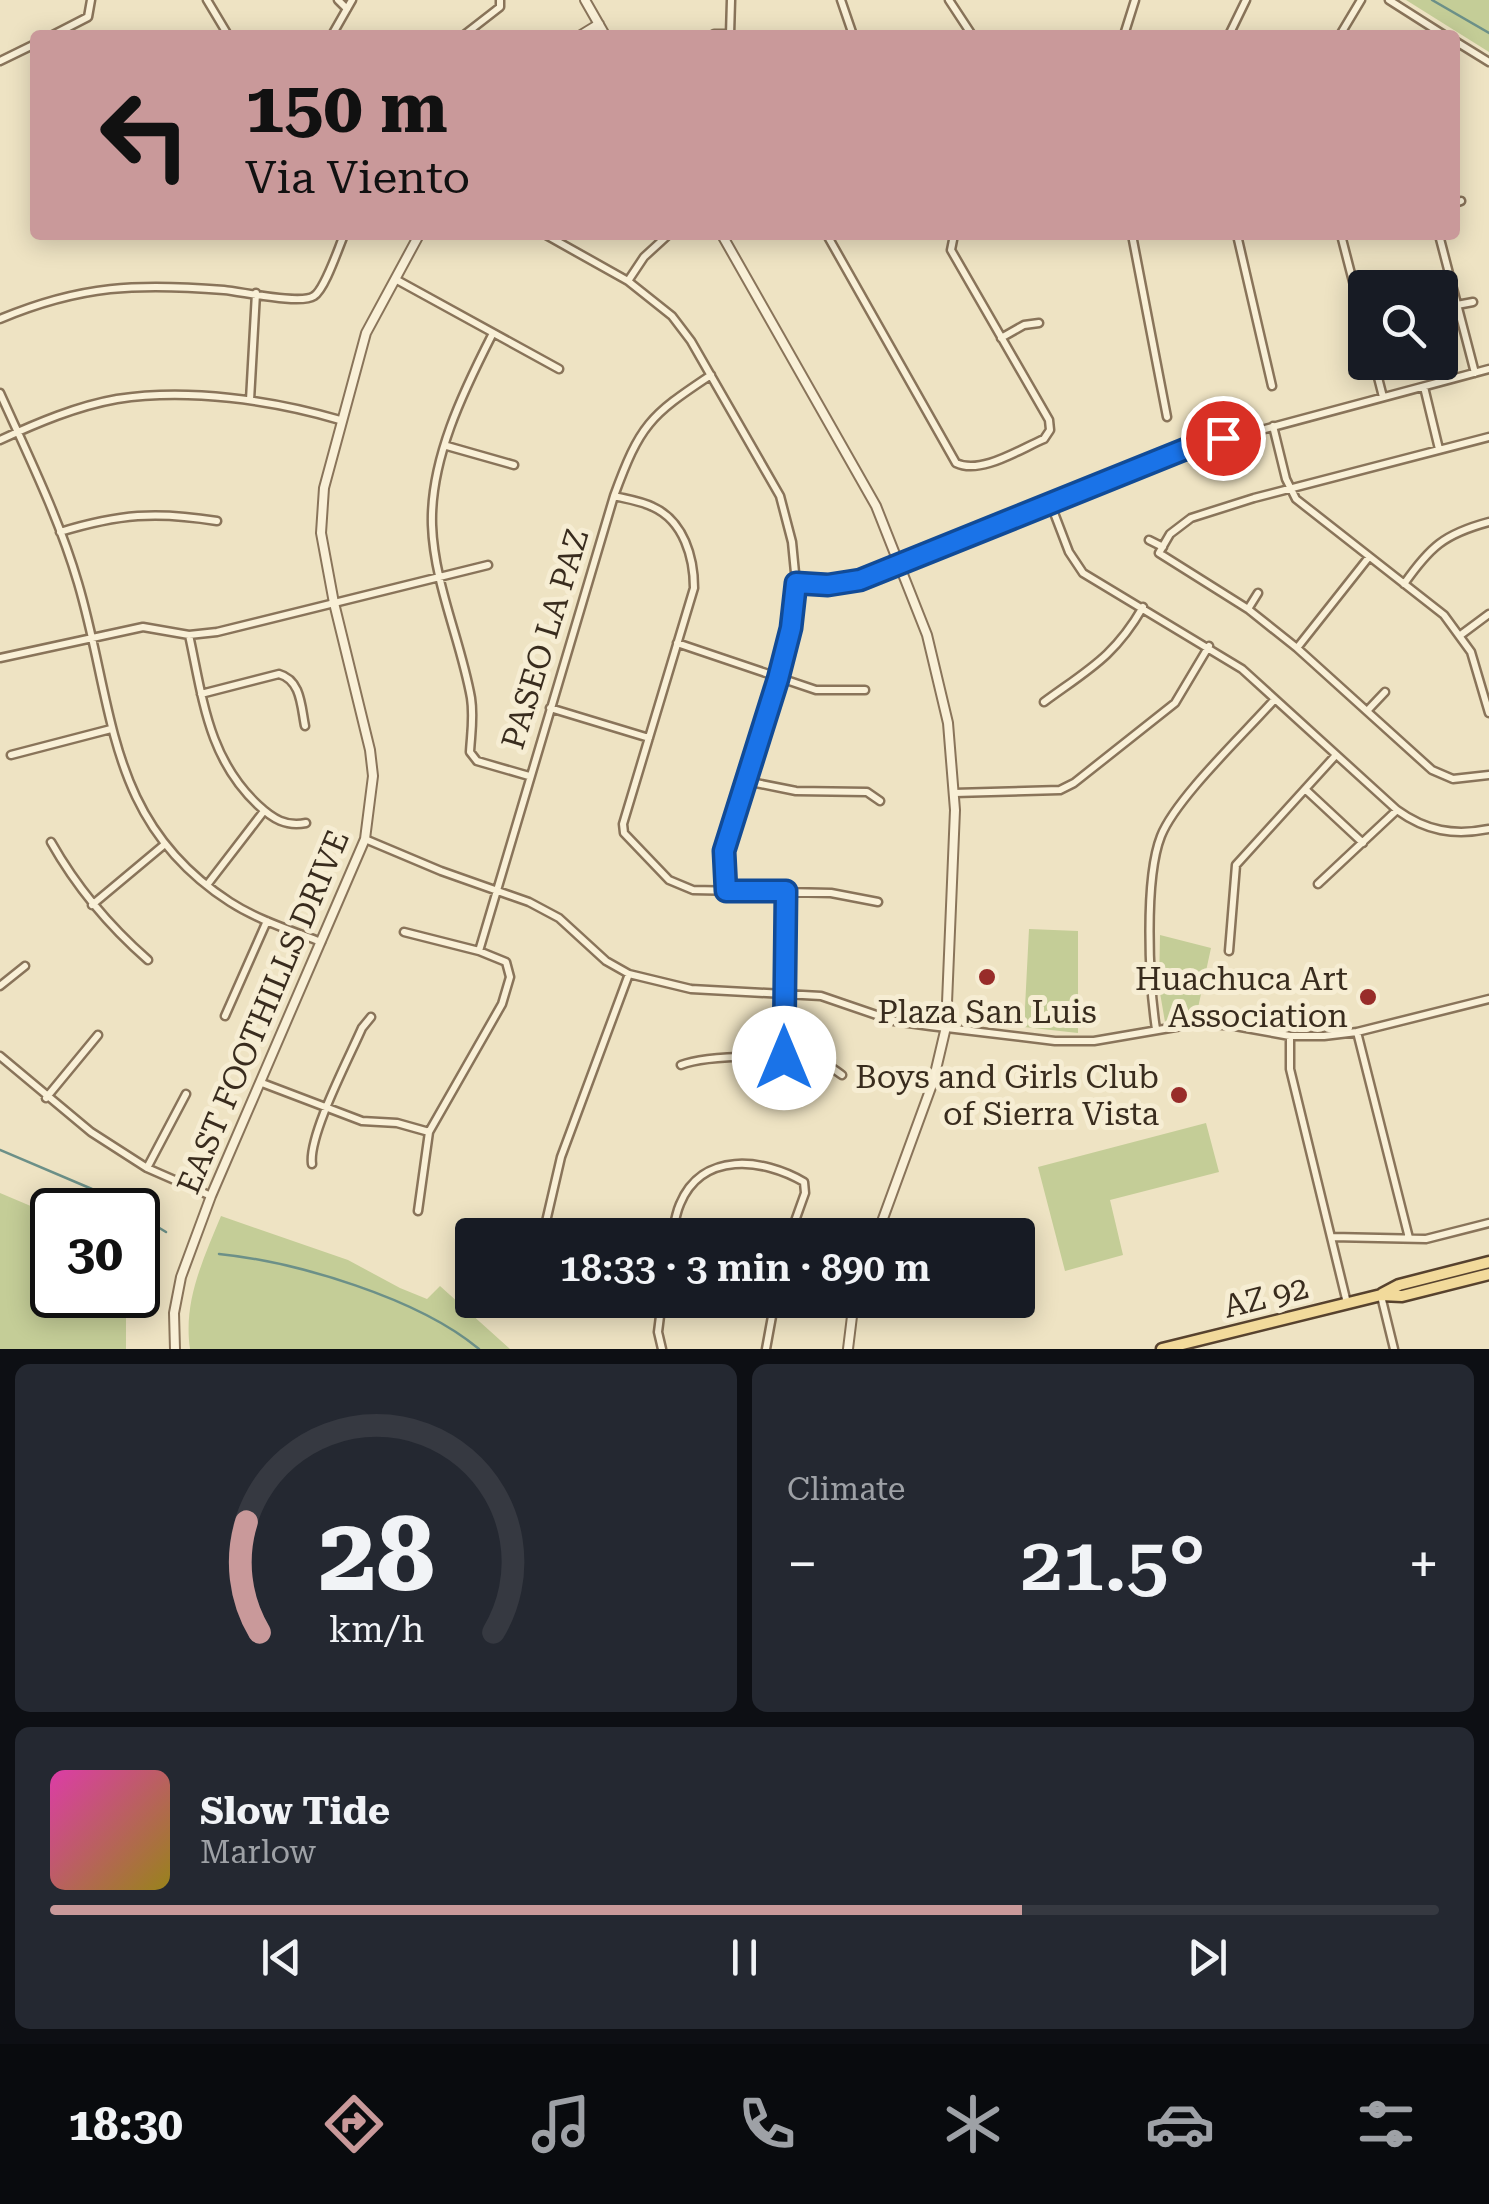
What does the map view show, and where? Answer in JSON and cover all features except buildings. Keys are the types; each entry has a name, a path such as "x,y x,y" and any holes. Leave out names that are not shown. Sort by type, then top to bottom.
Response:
{"main road":[{"name":"AZ 92","path":"1381,1295 1399,1285 1489,1262"},
{"name":"AZ 92","path":"1162,1349 1346,1303 1381,1295 1402,1296 1489,1274"}],"street":[{"path":"63,30 88,18 91,0"},
{"path":"207,0 225,30"},
{"path":"338,0 347,9"},
{"path":"335,30 352,0"},
{"path":"585,0 602,30"},
{"path":"730,30 732,0"},
{"path":"841,0 850,30"},
{"path":"949,0 969,30"},
{"path":"1126,30 1135,0"},
{"path":"1231,30 1246,0"},
{"path":"1343,30 1361,0"},
{"path":"1389,0 1436,30"},
{"path":"470,30 500,3"},
{"path":"589,30 599,24"},
{"path":"1460,44 1489,62"},
{"path":"0,61 30,46"},
{"path":"0,319 48,299 112,288 170,286 310,299 319,293 342,240"},
{"name":"EAST FOOTHILLS DRIVE","path":"175,1349 174,1313 182,1277 212,1196 365,839 373,776 370,750 321,533 324,488 366,333 416,240"},
{"path":"555,240 628,281 672,316 711,375 780,496 792,542 796,583 791,628 724,851 726,891"},
{"path":"628,281 644,257 663,240"},
{"path":"725,240 848,453 902,565 927,636 948,723 954,793 946,1027 933,1082 883,1218"},
{"path":"830,240 956,463 966,468 1044,439 1050,430 1049,420 951,250 953,240"},
{"path":"1133,240 1167,417"},
{"path":"1238,240 1272,386"},
{"path":"1342,240 1350,270"},
{"path":"1440,240 1448,270"},
{"path":"396,280 559,369"},
{"path":"250,400 256,293"},
{"path":"1458,306 1473,302"},
{"path":"1458,310 1475,373"},
{"path":"1001,338 1024,325 1039,324"},
{"path":"492,335 465,388 446,446 435,486 432,526 440,577 472,699 470,752 477,761 530,776"},
{"path":"796,583 828,585 860,580 1183,450 1489,369"},
{"name":"PASEO LA PAZ","path":"479,951 632,447 663,407 711,375"},
{"path":"1379,380 1383,397"},
{"path":"1424,387 1439,449"},
{"path":"0,393 78,584 111,730 140,808 165,844 206,885 232,904 321,942"},
{"path":"0,440 78,408 118,399 160,396 250,400 294,406 340,420"},
{"path":"1273,426 1290,489 1306,509 1444,615 1461,634 1477,666 1489,712"},
{"path":"1489,437 1191,518 1170,534 1160,553 1248,609 1297,648 1432,770 1453,779 1489,775"},
{"path":"446,446 514,464"},
{"path":"614,496 656,508 678,528 694,560 694,588 623,824 624,833 669,880 694,890 831,893 878,902"},
{"path":"1051,505 1083,573 1242,669 1397,810 1416,824 1442,832 1468,834 1489,829"},
{"path":"60,532 109,517 141,513 217,521"},
{"path":"1404,584 1436,544 1460,530 1489,522"},
{"path":"1149,540 1163,546"},
{"path":"1297,648 1370,557"},
{"path":"0,658 143,627 188,635 217,632 488,566"},
{"path":"1248,609 1258,593"},
{"path":"1044,702 1108,656 1124,639 1143,607"},
{"path":"1461,634 1489,614"},
{"path":"188,635 213,741 226,770 277,820 293,826 306,823"},
{"path":"677,643 816,690 865,690"},
{"path":"954,793 1060,790 1074,783 1175,703 1209,646"},
{"path":"202,694 280,674 290,677 296,685 305,726"},
{"path":"1367,711 1385,692"},
{"path":"1156,1030 1150,990 1150,940 1155,855 1162,834 1180,805 1275,699"},
{"path":"550,708 649,738"},
{"path":"11,755 111,730"},
{"path":"1229,951 1236,865 1336,755"},
{"path":"746,782 796,791 867,792 880,801"},
{"path":"1304,790 1363,843"},
{"path":"206,885 264,810"},
{"path":"1318,884 1397,810"},
{"path":"365,839 496,889 558,918 606,961 629,974 691,989 821,996 894,1021 1056,1041 1094,1041 1199,1023 1290,1036 1357,1032 1489,998"},
{"path":"51,842 92,905 148,960"},
{"path":"92,905 165,844"},
{"path":"784,1058 786,891"},
{"path":"225,1016 267,921"},
{"path":"404,932 479,951 506,962 509,970 502,1004 429,1132 418,1211"},
{"path":"0,986 25,966"},
{"path":"547,1218 562,1157 629,974"},
{"path":"312,1164 310,1152 327,1109 362,1028 371,1017"},
{"path":"1357,1032 1409,1238"},
{"path":"46,1098 98,1035"},
{"path":"1290,1036 1290,1069 1346,1303"},
{"path":"0,1056 91,1132 146,1168 212,1196"},
{"path":"682,1065 698,1058 784,1058 822,1062 842,1075"},
{"path":"262,1083 362,1121 398,1123 429,1132"},
{"path":"146,1168 186,1094"},
{"path":"676,1218 689,1188 704,1174 745,1162 763,1164 804,1182 806,1193 796,1218"},
{"path":"1332,1237 1426,1239 1489,1224"},
{"path":"1381,1295 1394,1349"},
{"path":"660,1318 662,1349"},
{"path":"766,1349 772,1318"},
{"path":"848,1349 851,1318"}],"green space":[{"path":"1406,0 1489,0 1489,52 1460,34 1460,30"},
{"path":"1029,929 1078,931 1078,1033 1024,1027"},
{"path":"1160,935 1211,948 1196,1017 1165,1022 1159,987"},
{"path":"1206,1123 1219,1172 1110,1200 1123,1255 1065,1271 1038,1167"},
{"path":"0,1193 30,1206 30,1318 126,1318 126,1349 0,1349"},
{"path":"221,1216 348,1260 427,1299 440,1286 455,1300 455,1318 476,1318 510,1349 190,1349 189,1314 201,1265"}],"waterway":[{"path":"1432,0 1489,33"},
{"path":"0,1150 90,1188"},
{"path":"160,1228 166,1232"},
{"path":"219,1254 284,1265 355,1285 424,1314 479,1349"}],"place":[{"name":"Plaza San Luis","path":"987,977"},
{"name":"Huachuca Art Association","path":"1368,997"},
{"name":"Boys and Girls Club of Sierra Vista","path":"1179,1095"}],"route":[{"path":"784,1058 786,891 726,891 724,851 778,679 791,628 796,583 828,585 860,580 1183,450 1223,438"}]}
